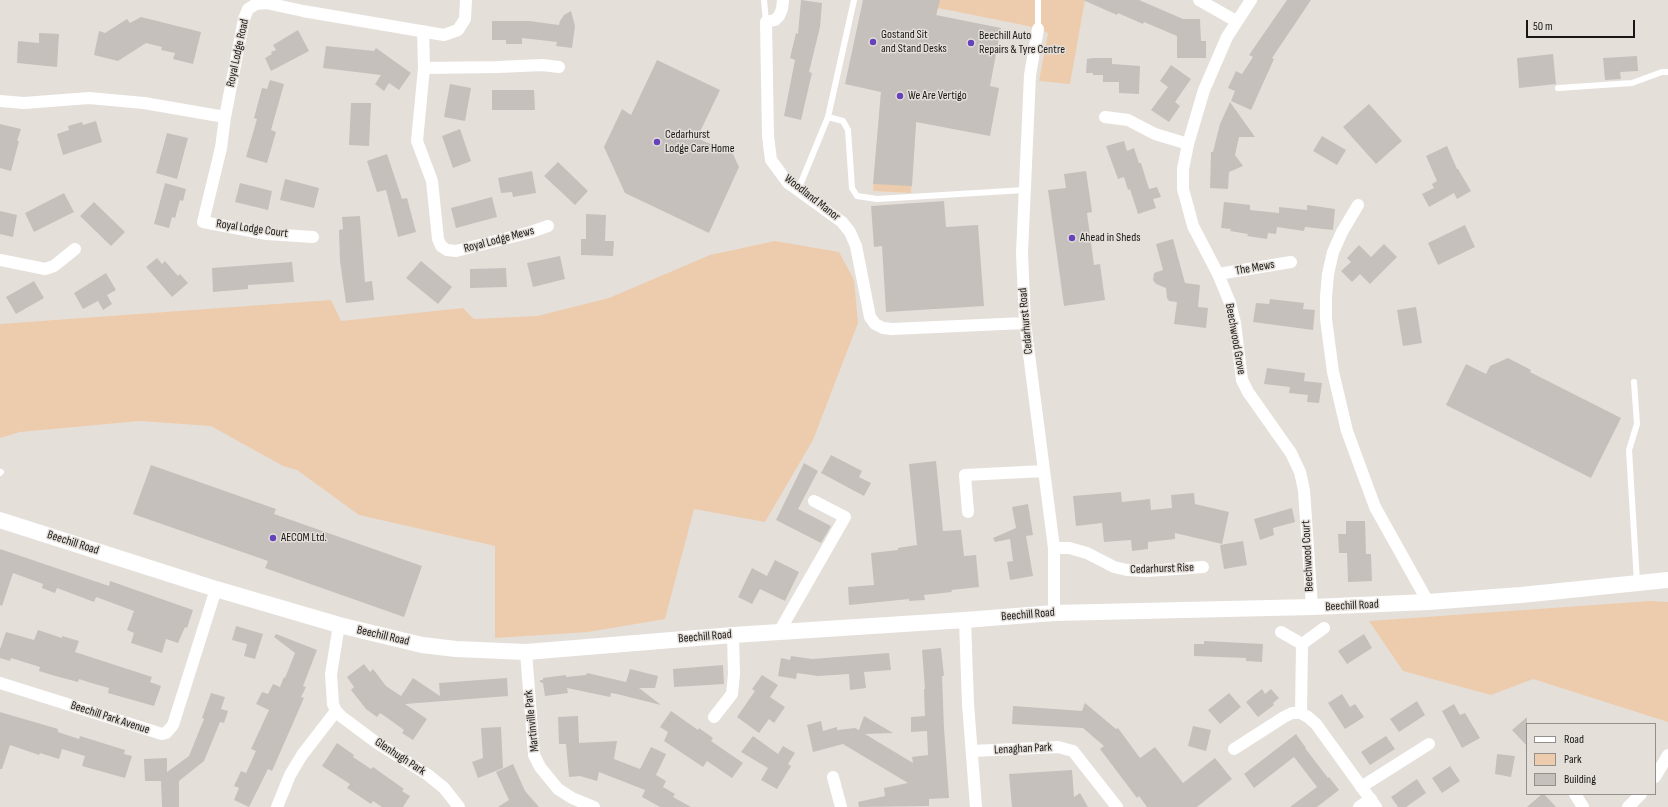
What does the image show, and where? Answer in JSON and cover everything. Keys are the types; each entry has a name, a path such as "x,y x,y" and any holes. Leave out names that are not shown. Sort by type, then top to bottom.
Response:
{"street":[{"name":"Royal Lodge Road","path":"225,117 244,19 248,10 256,4 266,3 304,6 444,34 458,30 464,19 466,0"},
{"path":"766,22 775,20 779,16 782,9 783,0"},
{"path":"1199,0 1236,21"},
{"name":"Beechwood Grove","path":"1251,0 1236,21 1211,72 1201,98 1188,144 1183,169 1183,189 1186,207 1193,226 1218,274 1230,302 1235,323 1242,380 1248,392 1291,453 1300,472 1305,504"},
{"name":"Woodland Manor","path":"766,22 769,99 768,136 771,160 788,183 842,222 850,232 856,246 868,310 870,317 876,324 883,328 892,329 1025,323"},
{"name":"Cedarhurst Road","path":"1038,29 1030,75 1022,252 1025,323 1054,548 1054,613"},
{"name":"Royal Lodge Mews","path":"423,31 424,68 417,141 432,181 438,239 441,246 447,250 456,251 548,226"},
{"path":"424,68 542,65 559,67"},
{"path":"0,101 24,103 89,98 144,103 225,117"},
{"name":"Royal Lodge Court","path":"225,117 221,148 203,222 267,234 313,237"},
{"path":"1105,117 1128,120 1150,132 1188,144"},
{"path":"1358,205 1350,215 1339,238 1333,252 1328,274 1326,319 1333,372 1347,431 1375,507 1428,602"},
{"path":"0,260 45,269 54,266 75,249"},
{"name":"The Mews","path":"1218,274 1292,262"},
{"path":"968,512 965,475 1044,471"},
{"path":"779,632 845,517 814,501"},
{"name":"Beechwood Court","path":"1305,504 1312,608"},
{"name":"Beechill Road","path":"0,520 216,589 339,625 422,645 456,649 526,652 734,635 1054,613 1312,608 1428,602 1521,595 1668,580"},
{"name":"Cedarhurst Rise","path":"1054,548 1069,548 1087,553 1114,567 1127,570 1147,571 1203,568"},
{"name":"Beechill Park Avenue","path":"0,683 162,734 166,733 173,724 216,589"},
{"path":"965,620 968,704 976,807"},
{"path":"277,807 290,775 302,755 336,711 331,692 331,674 339,625"},
{"path":"1302,644 1324,628"},
{"path":"1281,632 1302,644"},
{"path":"714,717 732,694 734,674 734,635"},
{"path":"1301,713 1302,644"},
{"name":"Martinville Park","path":"526,652 534,755 540,767 558,789 572,798 594,807"},
{"name":"Glenhugh Park","path":"336,711 377,743 444,788 459,807"},
{"path":"1234,749 1292,713 1301,713 1308,716 1316,724 1373,803 1359,807"},
{"path":"1361,786 1429,744"},
{"name":"Lenaghan Park","path":"972,751 1058,746 1073,751 1118,807"},
{"path":"1656,775 1668,754"},
{"path":"833,777 841,807"},
{"path":"1576,795 1582,807"},
{"path":"1628,807 1640,795"}],"lane":[{"path":"764,0 766,22"},
{"path":"798,190 828,117 854,0"},
{"path":"1038,0 1038,29"},
{"path":"1558,88 1632,83 1662,72 1668,72"},
{"path":"828,117 843,121 848,130 852,188 857,196 877,199 1025,190"},
{"path":"1634,382 1637,424 1629,450 1637,582"}],"green space":[{"name":"We Are Vertigo","path":"902,0 1085,0 1070,84 1039,81 1048,33 1028,26 938,8 918,100 911,193 873,191 881,92"},
{"path":"775,241 839,252 854,280 858,323 813,440 765,522 694,509 665,619 588,632 495,638 495,546 359,515 297,470 283,466 211,426 140,421 20,432 0,438 0,324 331,300 341,321 463,308 474,319 537,316 609,298 710,255"},
{"path":"1650,601 1668,602 1668,722 1533,679 1491,695 1403,671 1369,621"}],"building":[{"path":"801,0 822,3 820,27 809,72 812,73 801,120 784,116 795,60 790,58 796,33 798,34"},
{"path":"863,0 940,0 936,15 1001,28 990,86 999,88 990,136 916,122 912,186 873,184 881,92 845,84"},
{"path":"1083,0 1139,0 1183,19 1200,19 1201,41 1206,41 1206,58 1177,58 1177,36 1144,22 1143,24 1118,13 1117,15"},
{"path":"1287,0 1311,0 1272,58 1274,59 1251,110 1231,101 1235,91 1228,88 1236,71 1242,74 1253,57 1249,55"},
{"path":"571,11 575,26 572,48 556,46 557,42 522,38 522,44 506,44 506,40 492,40 492,21 529,21 559,25 564,15"},
{"path":"141,17 201,32 193,64 173,59 175,53 161,50 162,47 146,43 118,61 94,55 99,31 105,33 127,19 130,23"},
{"path":"298,30 309,51 271,71 265,58 272,54 271,52 276,50 273,45"},
{"path":"39,33 59,34 57,67 17,63 18,41 39,43"},
{"path":"326,46 374,51 376,48 411,73 399,90 389,83 384,91 375,84 381,75 323,68"},
{"path":"1553,54 1556,84 1519,88 1517,58"},
{"path":"1637,56 1638,71 1620,72 1621,79 1605,80 1603,58"},
{"path":"1112,58 1112,64 1140,66 1139,94 1119,93 1119,82 1103,82 1103,75 1086,73 1087,59"},
{"name":"Cedarhurst Lodge Care Home","path":"657,60 720,90 697,138 733,154 739,167 709,233 625,193 604,147 622,109 631,115"},
{"path":"1171,65 1191,79 1175,102 1180,106 1169,122 1151,110 1168,87 1160,81"},
{"path":"270,80 284,84 271,130 276,132 267,163 246,157 257,119 254,118 262,88 267,89"},
{"path":"450,84 471,88 465,121 444,117"},
{"path":"492,90 534,90 535,110 492,110"},
{"path":"1230,102 1255,137 1239,137 1235,155 1243,166 1229,172 1228,189 1210,188 1211,152 1213,152 1220,124"},
{"path":"351,103 371,103 369,146 349,145"},
{"path":"1369,104 1402,141 1376,164 1343,127"},
{"path":"96,121 102,142 63,155 57,134 69,130 68,126 82,122 83,125"},
{"path":"0,124 21,129 11,171 0,168"},
{"path":"460,129 471,161 453,168 442,136"},
{"path":"167,133 188,138 177,179 156,173"},
{"path":"1322,136 1346,150 1337,165 1313,151"},
{"path":"1124,141 1127,151 1134,148 1139,163 1141,163 1149,189 1157,187 1161,197 1153,199 1156,208 1138,214 1130,189 1128,190 1124,177 1118,179 1106,146"},
{"path":"1447,146 1457,169 1471,191 1457,199 1454,193 1429,207 1422,194 1434,188 1432,184 1437,181 1426,156"},
{"path":"387,154 402,199 407,198 416,232 398,237 386,190 377,192 367,161"},
{"path":"558,162 588,191 575,205 544,176"},
{"path":"532,171 536,193 513,197 512,192 501,193 498,178"},
{"name":"Ahead in Sheds","path":"1086,171 1092,212 1087,213 1094,265 1100,264 1105,300 1064,306 1048,190 1066,188 1064,174"},
{"path":"285,179 319,188 314,208 280,200"},
{"path":"165,183 186,189 183,201 180,200 175,218 172,217 169,228 154,224"},
{"path":"240,183 272,191 268,210 235,202"},
{"path":"64,193 74,212 34,232 25,213"},
{"path":"492,197 497,217 456,228 451,208"},
{"path":"944,201 946,227 978,225 984,306 886,312 882,246 874,247 871,206"},
{"path":"94,202 125,232 111,246 80,216"},
{"path":"1224,202 1250,205 1250,210 1279,213 1279,207 1307,210 1307,205 1335,209 1333,230 1305,227 1304,231 1277,227 1276,234 1268,233 1267,239 1247,236 1248,234 1221,228"},
{"path":"0,211 17,215 13,237 0,234"},
{"path":"586,214 606,215 605,241 614,241 613,256 581,255 581,239 586,239"},
{"path":"360,216 365,282 372,281 374,300 346,303 340,261 339,230 343,229 342,217"},
{"path":"1465,225 1475,247 1438,265 1428,243"},
{"path":"1173,239 1185,283 1200,285 1198,307 1208,308 1206,328 1174,324 1177,302 1169,301 1167,298 1166,288 1156,284 1153,280 1154,273 1163,270 1156,244"},
{"path":"1384,244 1397,257 1370,284 1360,274 1352,282 1341,271 1351,262 1347,258 1359,245 1371,257"},
{"path":"560,256 565,279 533,287 527,263"},
{"path":"157,258 162,264 165,261 178,276 180,274 188,283 172,297 146,267"},
{"path":"421,261 452,287 438,304 406,278"},
{"path":"292,262 294,282 248,285 248,289 213,292 212,268"},
{"path":"506,268 507,287 470,288 470,269"},
{"path":"106,273 116,290 107,295 112,304 103,310 98,301 83,309 74,293"},
{"path":"34,281 44,298 16,314 6,297"},
{"path":"1270,299 1304,303 1303,309 1315,310 1313,330 1253,322 1256,303 1269,304"},
{"path":"1416,307 1422,343 1403,346 1397,310"},
{"path":"1508,358 1531,370 1530,372 1621,418 1591,478 1446,405 1466,364 1486,374 1490,366"},
{"path":"1267,368 1305,373 1304,381 1322,383 1319,403 1307,402 1308,395 1289,393 1290,387 1264,384"},
{"path":"831,455 862,471 859,477 871,483 864,496 821,473"},
{"path":"936,461 943,531 961,530 964,556 976,555 979,587 924,595 925,600 909,601 909,599 849,605 848,587 874,585 871,553 898,550 898,548 917,545 909,464"},
{"path":"804,463 818,471 798,509 831,526 821,543 776,520"},
{"name":"AECOM Ltd.","path":"151,465 276,509 274,514 422,566 404,617 265,568 268,561 133,514"},
{"path":"1121,492 1122,502 1150,499 1151,510 1172,508 1171,495 1194,493 1195,504 1229,512 1222,544 1175,533 1175,539 1148,542 1148,549 1132,551 1131,540 1104,542 1102,523 1076,526 1073,496"},
{"path":"1028,504 1033,535 1026,536 1033,576 1010,580 1007,562 1013,561 1010,539 995,542 993,538 1016,528 1012,507"},
{"path":"1292,508 1295,522 1273,528 1274,535 1260,540 1254,519"},
{"path":"1346,521 1365,521 1366,554 1371,554 1372,581 1348,582 1347,553 1339,553 1338,534 1346,534"},
{"path":"1243,541 1247,565 1224,569 1220,545"},
{"path":"0,549 109,586 110,581 193,610 187,628 185,627 178,643 166,639 162,653 131,643 134,633 127,630 134,611 96,597 94,602 57,588 55,593 42,588 43,584 13,573 2,606 0,605"},
{"path":"775,560 799,572 785,601 760,589 752,604 738,597 752,568 767,576"},
{"path":"236,626 263,634 255,659 244,656 247,644 232,640"},
{"path":"38,630 62,638 62,636 79,641 75,652 152,677 150,682 161,686 154,706 108,693 109,688 79,679 78,682 52,675 39,671 40,667 11,658 10,661 0,658 0,649 6,632 34,640"},
{"path":"276,634 317,650 303,686 306,687 301,697 304,698 272,771 268,769 249,807 234,800 239,788 234,786 241,771 246,773 256,751 251,749 269,710 256,704 262,692 268,694 273,684 280,687 295,653 274,637"},
{"path":"1364,634 1372,648 1347,664 1338,651"},
{"path":"1204,641 1263,644 1262,662 1246,661 1246,658 1194,656 1194,644 1204,644"},
{"path":"941,648 944,676 942,676 944,728 949,798 929,799 929,806 859,807 858,802 885,796 884,788 908,783 843,744 813,752 807,725 821,721 823,731 837,727 837,730 855,728 859,730 864,716 893,733 865,734 913,763 912,757 928,755 927,731 911,732 911,717 925,716 925,689 922,650"},
{"path":"889,653 891,670 864,672 866,688 850,690 849,674 818,676 797,673 796,679 778,676 781,658 790,660 791,656 812,659"},
{"path":"364,664 370,672 373,669 386,686 401,696 413,678 440,696 439,683 507,678 508,696 405,704 427,719 413,740 402,733 404,730 380,713 377,717 366,709 351,690 354,687 347,677"},
{"path":"723,665 724,684 674,687 673,669"},
{"path":"630,669 658,676 655,688 639,688 661,705 617,694 611,693 610,697 567,688 568,693 545,696 543,683 540,682 543,678 566,675 566,677 586,675 587,673 626,682"},
{"path":"762,675 778,685 770,697 785,707 774,723 769,719 759,733 737,717 755,691 752,689"},
{"path":"1262,689 1265,694 1271,689 1279,698 1273,703 1274,705 1258,717 1246,702"},
{"path":"211,693 225,697 221,709 228,711 224,723 220,722 204,761 179,781 179,807 162,807 161,781 145,781 144,759 167,758 167,772 189,756 204,719 202,718"},
{"path":"1229,693 1241,707 1220,724 1208,710"},
{"path":"1342,694 1350,707 1355,704 1364,717 1345,729 1328,703"},
{"path":"1417,701 1425,715 1399,732 1390,719"},
{"path":"1085,703 1116,729 1118,728 1140,758 1155,747 1183,783 1215,758 1232,779 1197,807 1147,807 1139,796 1137,798 1100,749 1104,746 1083,728 1012,724 1013,706 1082,711"},
{"path":"1454,704 1460,715 1465,713 1480,738 1462,748 1442,711"},
{"path":"671,711 698,730 699,728 713,738 711,741 743,763 732,778 707,761 703,767 664,741 668,732 660,727"},
{"path":"0,712 58,729 58,732 79,739 80,736 125,750 124,754 132,756 125,778 82,766 85,756 62,749 59,759 40,753 39,755 10,745 2,769 0,769"},
{"path":"578,716 579,743 617,741 614,759 640,769 651,747 666,754 656,775 666,781 663,787 675,794 673,797 691,807 660,807 642,797 645,790 599,772 597,781 580,776 569,777 566,744 559,744 558,717"},
{"path":"1527,717 1526,745 1512,730"},
{"path":"1193,726 1211,730 1206,751 1188,746"},
{"path":"501,727 503,768 478,778 472,762 483,758 481,728"},
{"path":"1296,734 1328,778 1329,777 1339,790 1317,807 1290,807 1317,787 1294,757 1254,788 1244,774"},
{"path":"753,736 778,754 783,746 795,753 788,764 791,766 777,789 761,780 768,768 741,752"},
{"path":"1386,736 1395,749 1370,765 1361,752"},
{"path":"337,743 354,755 353,757 371,769 373,767 404,789 402,791 410,796 403,807 382,807 373,801 371,804 347,788 350,784 322,766"},
{"path":"1497,754 1515,756 1511,777 1495,774"},
{"path":"513,764 525,791 539,807 498,807 509,800 496,772"},
{"path":"1450,766 1460,781 1442,793 1432,778"},
{"path":"1072,770 1074,797 1080,793 1088,807 1012,807 1009,774"},
{"path":"1417,779 1426,793 1406,807 1398,807 1391,797"},
{"path":"1541,795 1545,795 1556,807 1527,807"}],"place":[{"name":"Gostand Sit and Stand Desks","path":"873,42"},
{"name":"Beechill Auto Repairs & Tyre Centre","path":"971,43"},
{"name":"We Are Vertigo","path":"900,96"},
{"name":"Cedarhurst Lodge Care Home","path":"657,142"},
{"name":"Ahead in Sheds","path":"1072,238"},
{"name":"AECOM Ltd.","path":"273,538"}]}
